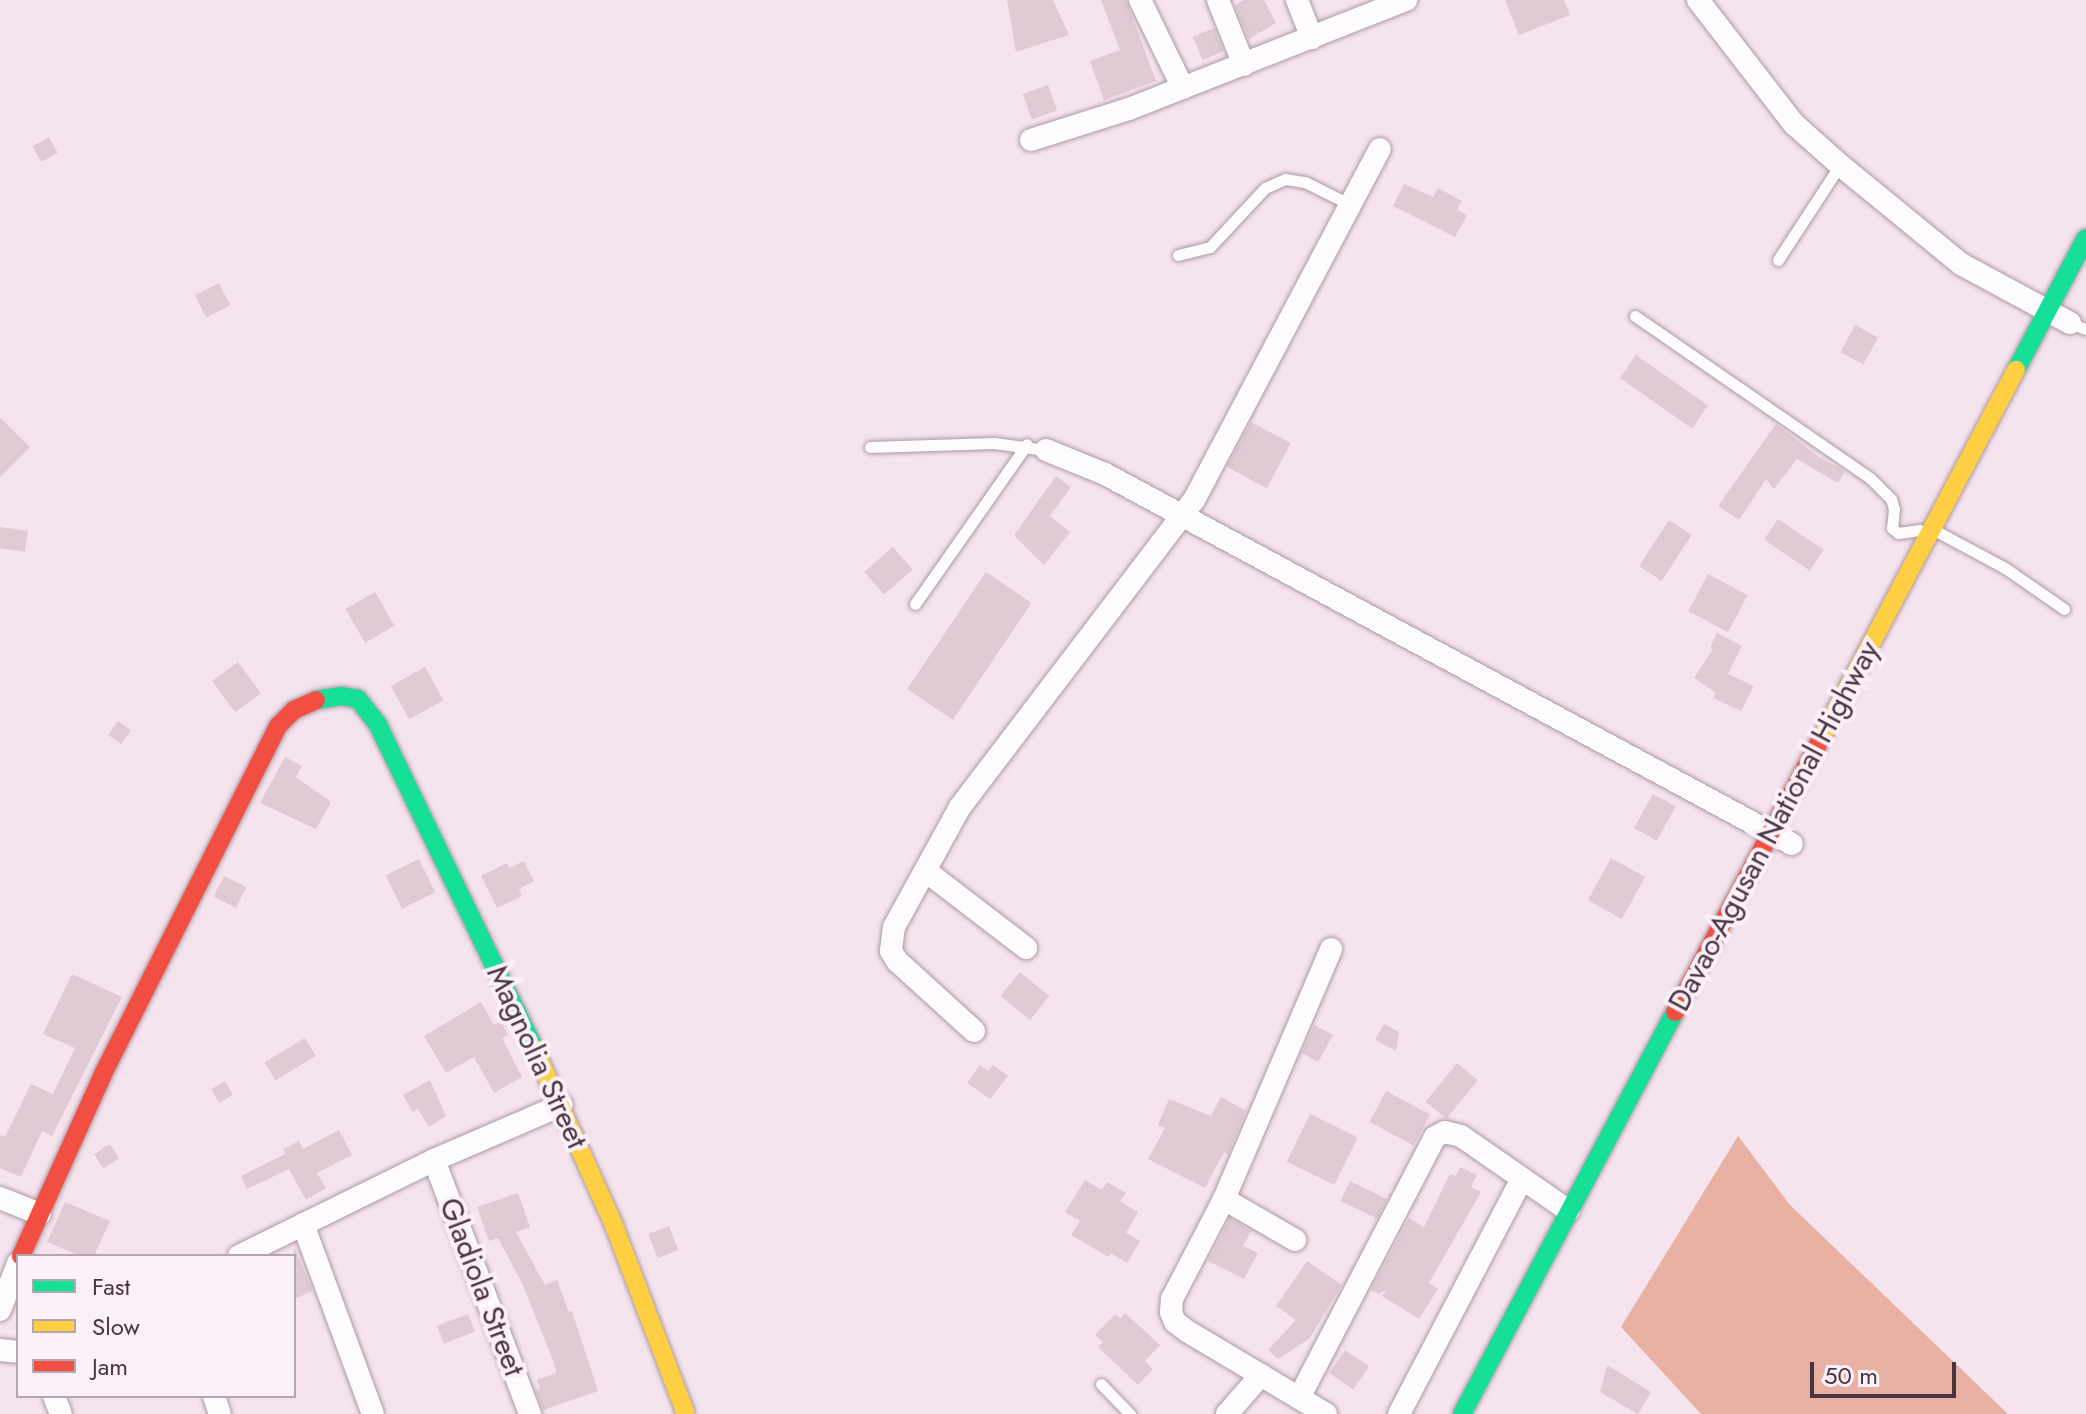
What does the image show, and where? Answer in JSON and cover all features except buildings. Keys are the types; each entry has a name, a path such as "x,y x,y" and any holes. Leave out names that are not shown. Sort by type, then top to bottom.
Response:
{"main road":[{"name":"Davao-Agusan National Highway","path":"1462,1414 2086,238"},
{"name":"Magnolia Street","path":"40,1214 103,1074 278,726 294,710 313,700 341,696 358,699 368,710 562,1105 613,1223 686,1414"},
{"path":"22,1254 40,1214"}],"street":[{"path":"1140,0 1183,88"},
{"path":"1218,0 1244,65"},
{"path":"1297,0 1312,38"},
{"path":"1031,140 1094,122 1406,0"},
{"path":"1698,0 1794,124 1840,165 1961,264 2046,312 2075,323"},
{"path":"974,1031 897,961 891,951 894,927 927,872 960,807 1202,487 1380,149"},
{"path":"1037,447 1105,474 1792,844"},
{"path":"927,872 1026,948"},
{"path":"1326,1414 1187,1331 1175,1322 1171,1312 1172,1299 1224,1199 1331,949"},
{"path":"243,1254 434,1160 562,1105"},
{"path":"1299,1398 1435,1137 1445,1132 1461,1136 1569,1211"},
{"name":"Gladiola Street","path":"434,1160 530,1414"},
{"path":"1399,1414 1522,1179"},
{"path":"0,1198 40,1214"},
{"path":"1224,1199 1295,1240"},
{"path":"303,1224 373,1414"},
{"path":"0,1310 16,1268"},
{"path":"1227,1414 1261,1375"}],"lane":[{"path":"1778,260 1840,165"},
{"path":"1178,255 1210,247 1265,188 1285,179 1305,182 1351,205"},
{"path":"1635,316 1870,478 1891,499 1894,509 1892,528 1898,533 1932,529 2005,568 2064,609"},
{"path":"870,447 952,442 1037,447"},
{"path":"915,604 1037,447"},
{"path":"1101,1384 1130,1414"}],"shaded area":[{"path":"1738,1136 1790,1205 2008,1414 1701,1414 1621,1327"}],"traffic: fast":[{"path":"2016,370 2086,238"},
{"path":"316,700 341,696 358,699 378,725 534,1048"},
{"path":"1462,1414 1675,1012"}],"traffic: slow":[{"path":"1820,740 2016,370"},
{"path":"534,1048 613,1223 686,1414"}],"traffic: jam":[{"path":"22,1254 103,1074 278,726 294,710 316,700"},
{"path":"1675,1012 1820,740"}]}
